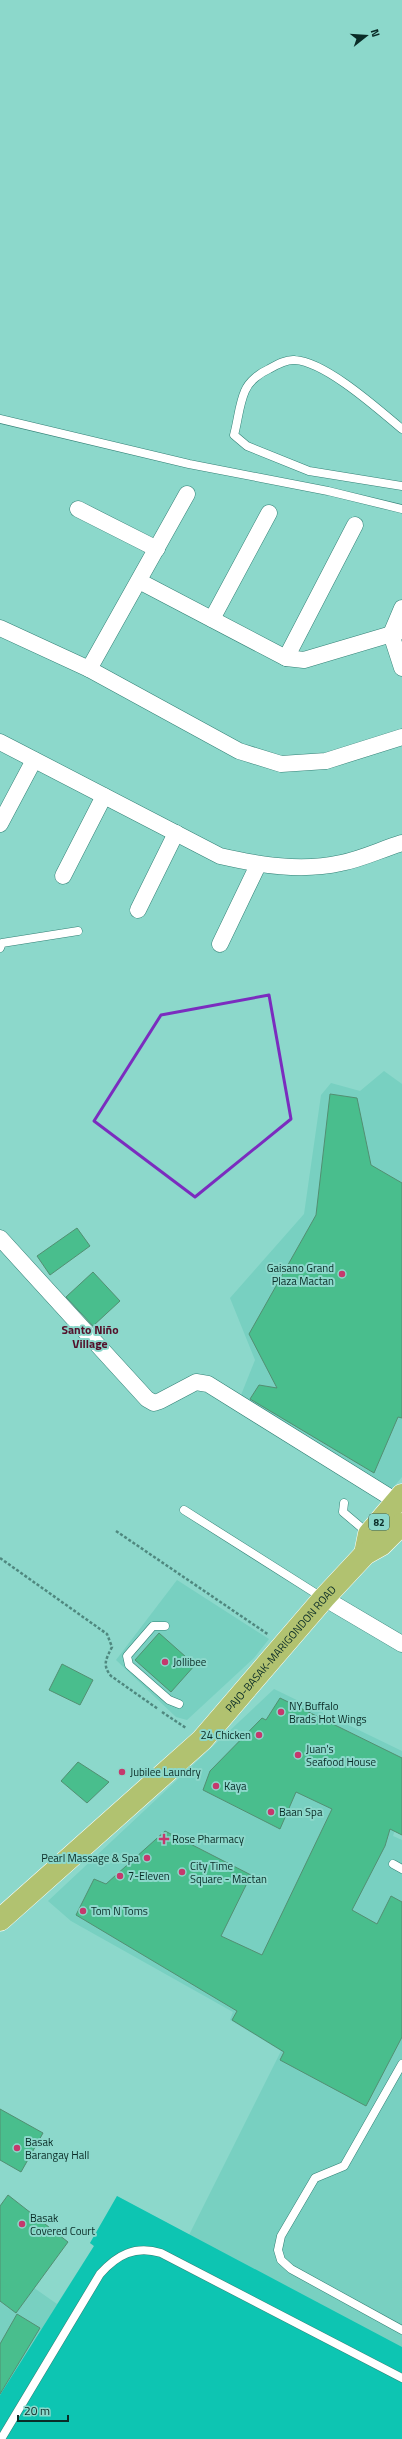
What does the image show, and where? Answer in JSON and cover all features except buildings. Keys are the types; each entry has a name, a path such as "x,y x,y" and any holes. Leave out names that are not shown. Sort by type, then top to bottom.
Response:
{"main road":[{"name":"PAJO-BASAK-MARIGONDON ROAD","path":"0,1920 202,1740 324,1598 367,1544 399,1498"},
{"name":"PAJO-BASAK-MARIGONDON ROAD","path":"367,1544 381,1546 402,1524"}],"street":[{"path":"89,669 187,494"},
{"path":"78,509 157,549"},
{"path":"212,619 268,513"},
{"path":"286,658 354,525"},
{"path":"139,581 286,658 304,660 397,632"},
{"path":"402,608 397,632 402,668"},
{"path":"0,628 89,669 239,751 281,764 326,761 402,737"},
{"path":"0,742 220,856 258,865 287,867 341,863 402,843"},
{"path":"0,824 34,760"},
{"path":"63,876 104,796"},
{"path":"138,910 176,834"},
{"path":"220,944 258,865"},
{"path":"0,1238 147,1399 154,1403 196,1382 208,1384 355,1480 399,1498"},
{"path":"324,1598 402,1644"}],"lane":[{"path":"402,429 354,389 310,364 294,360 279,364 262,372 250,382 245,390 234,435 247,446 309,471 402,486"},
{"path":"0,419 189,464 328,491 402,509"},
{"path":"0,948 2,943 78,932"},
{"path":"344,1503 343,1512 367,1544"},
{"path":"184,1510 324,1598"},
{"path":"165,1626 153,1626 127,1656 129,1665 169,1700 179,1704"},
{"path":"393,1864 402,1868"},
{"path":"402,2064 344,2166 315,2178 281,2236 278,2250 281,2260 291,2269 402,2330"},
{"path":"1,2439 100,2274 112,2261 124,2254 138,2250 161,2253 402,2378"}],"path":[{"path":"116,1531 284,1646"},
{"path":"0,1558 107,1634 112,1647 105,1662 105,1669 111,1676 202,1740"}],"highlighted area":[{"path":"269,995 291,1119 195,1197 94,1121 161,1015"}],"shaded area":[{"name":"Gaisano Grand Plaza Mactan","path":"384,1071 402,1084 402,1185 386,1172 402,1186 402,1477 392,1489 239,1400 255,1360 230,1298 304,1214 321,1095 331,1083 360,1091"},
{"path":"177,1580 269,1639 254,1658 187,1720 176,1717 116,1660"},
{"path":"274,1689 402,1751 402,1807 393,1836 402,1840 402,2439 0,2439 0,2264 57,2304 94,2246 90,2243 117,2196 189,2235 281,2051 230,2020 233,2012 71,1921 48,1901"},
{"path":"117,2196 402,2347 402,2439 0,2439 0,2395 94,2246 90,2243"}],"place":[{"name":"Gaisano Grand Plaza Mactan","path":"342,1274"},
{"name":"Jollibee","path":"165,1662"},
{"name":"NY Buffalo Brads Hot Wings","path":"281,1712"},
{"name":"24 Chicken","path":"259,1735"},
{"name":"Juan's Seafood House","path":"298,1755"},
{"name":"Jubilee Laundry","path":"122,1772"},
{"name":"Kaya","path":"216,1786"},
{"name":"Baan Spa","path":"271,1812"},
{"name":"Rose Pharmacy","path":"164,1839"},
{"name":"Pearl Massage & Spa","path":"147,1858"},
{"name":"City Time Square - Mactan","path":"182,1872"},
{"name":"7-Eleven","path":"120,1876"},
{"name":"Tom N Toms","path":"83,1911"},
{"name":"Basak Barangay Hall","path":"17,2148"},
{"name":"Basak Covered Court","path":"22,2224"}],"district":[{"name":"Santo Niño Village","path":"90,1337"}]}
